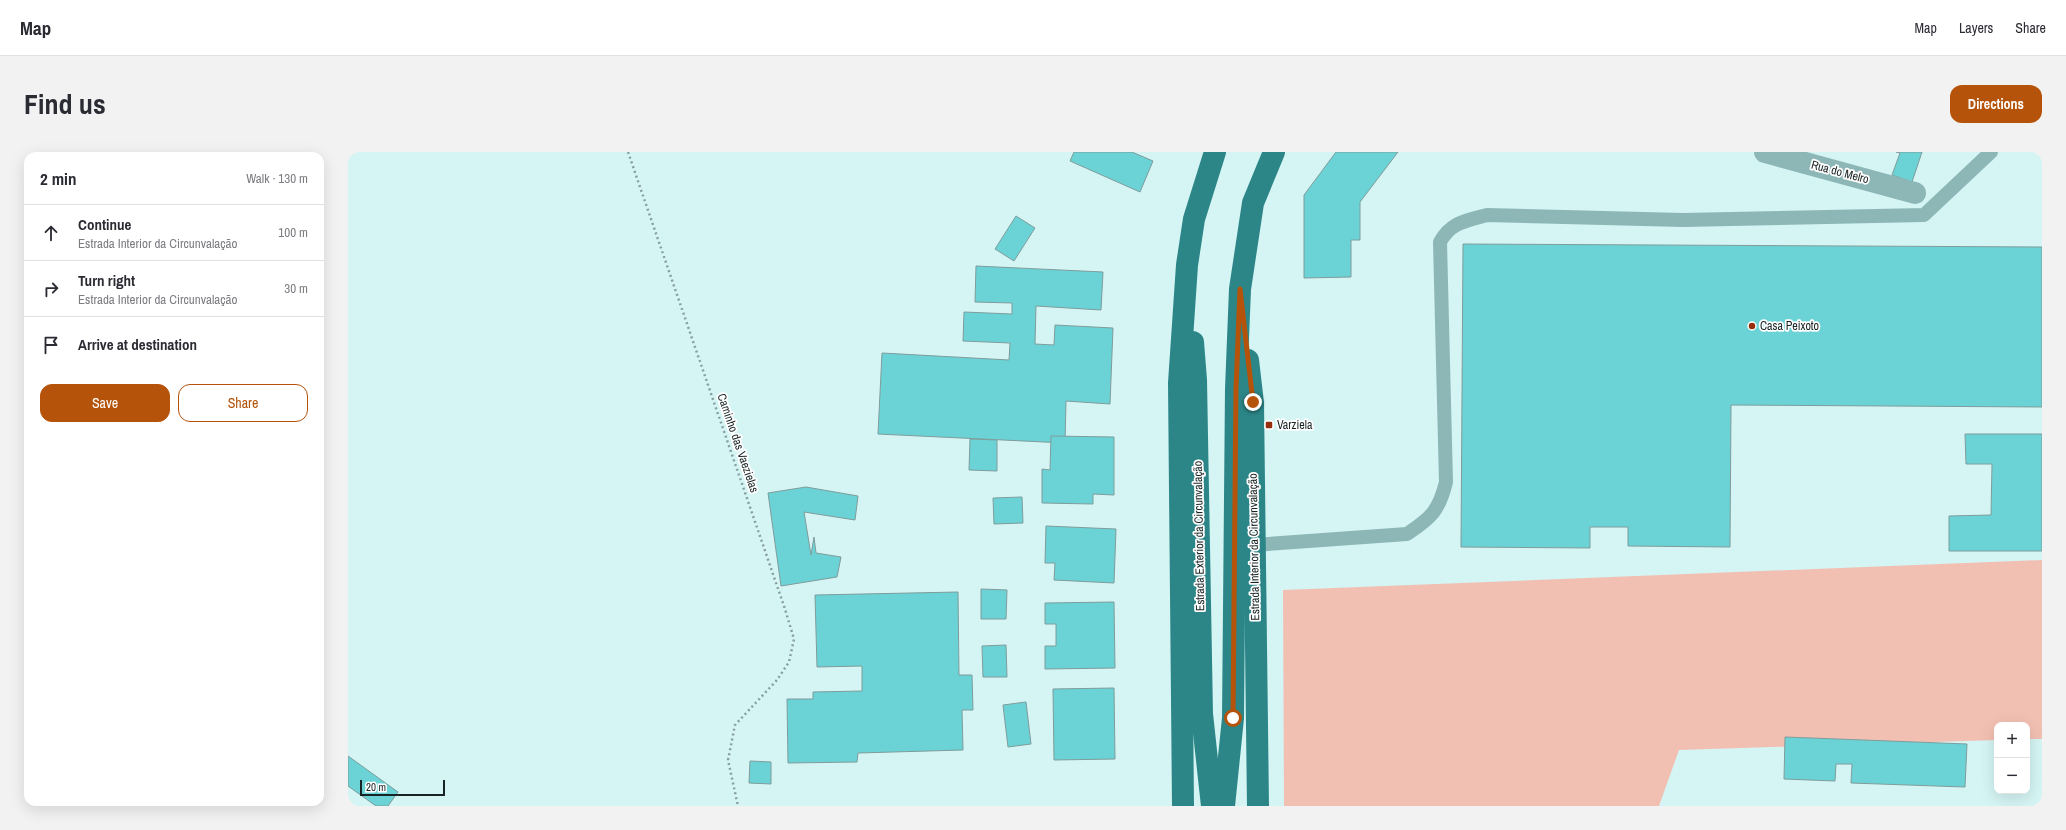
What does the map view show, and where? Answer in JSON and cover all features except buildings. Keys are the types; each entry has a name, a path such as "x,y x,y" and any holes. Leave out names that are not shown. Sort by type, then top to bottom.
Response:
{"main road":[{"name":"Estrada Exterior da Circunvalação","path":"1183,806 1179,383 1187,265 1194,219 1215,152"},
{"name":"Estrada Interior da Circunvalação","path":"1224,806 1233,718 1236,389 1240,289 1252,203 1274,152"},
{"name":"Estrada Exterior da Circunvalação","path":"1187,265 1196,380 1202,714 1212,806"},
{"name":"Estrada Interior da Circunvalação","path":"1240,289 1253,402 1258,806"}],"street":[{"name":"Rua do Melro","path":"1765,152 1915,193"}],"lane":[{"path":"1254,545 1407,534 1428,520 1442,500 1446,482 1440,242 1444,234 1456,223 1487,215 1683,220 1924,215 1991,152"}],"path":[{"name":"Caminho das Vaezielas","path":"628,152 786,609 794,638 789,662 777,680 735,725 728,760 738,806"}],"shaded area":[{"path":"2042,560 2042,739 2030,739 2030,722 1994,722 1994,740 1679,750 1659,806 1284,806 1283,590"}],"place":[{"name":"Casa Peixoto","path":"1752,326"},
{"name":"Varziela","path":"1269,425"}],"route":[{"path":"1233,718 1236,389 1240,289 1253,402"}]}
